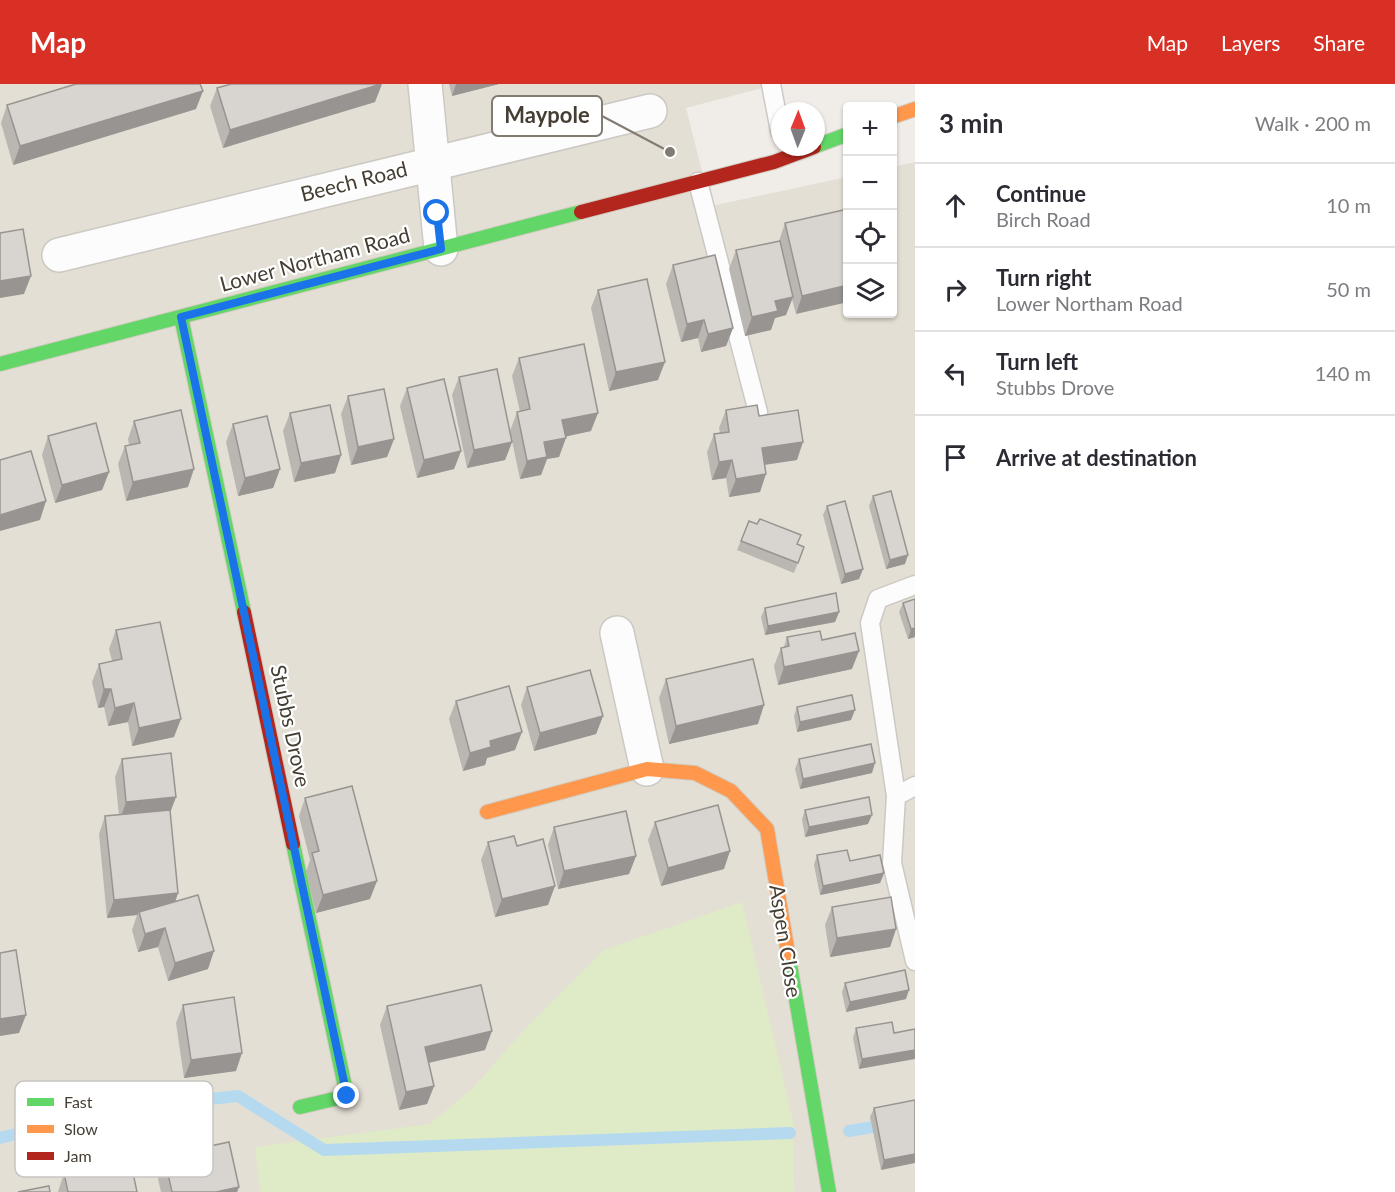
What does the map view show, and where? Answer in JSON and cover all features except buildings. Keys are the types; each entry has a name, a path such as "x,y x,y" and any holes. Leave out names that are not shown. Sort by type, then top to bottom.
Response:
{"street":[{"path":"424,84 441,249"},
{"path":"897,115 915,109"},
{"name":"Beech Road","path":"59,255 650,111"},
{"name":"Lower Northam Road","path":"825,143 843,136"},
{"name":"Lower Northam Road","path":"0,364 698,182 773,156"},
{"name":"Stubbs Drove","path":"181,317 347,1096 300,1107"},
{"path":"616,633 647,769"},
{"name":"Aspen Close","path":"487,812 647,769 695,773 731,791 767,829 829,1192"}],"lane":[{"path":"771,84 775,102"},
{"path":"698,182 758,412"},
{"path":"915,585 878,598 870,623 896,796 892,863 915,961"},
{"path":"896,796 915,786"}],"shaded area":[{"path":"0,84 777,84 686,108 711,206 843,178 843,318 897,318 897,166 915,162 915,1192 0,1192"}],"green space":[{"path":"742,902 793,1121 794,1192 260,1192 255,1147 430,1124 473,1088 522,1032 604,950"}],"waterway":[{"path":"213,1099 238,1096 324,1150 790,1133"},
{"path":"849,1131 915,1120"},
{"path":"0,1138 15,1134"}],"traffic: fast":[{"path":"825,143 843,136"},
{"path":"0,364 581,212"},
{"path":"181,317 244,612"},
{"path":"293,844 347,1096 300,1107"},
{"path":"788,953 829,1192"}],"traffic: slow":[{"path":"897,115 915,109"},
{"path":"487,812 647,769 695,773 731,791 767,829 788,953"}],"traffic: jam":[{"path":"581,212 790,156"},
{"path":"244,612 293,844"}],"place":[{"name":"Maypole","path":"670,152"}],"route":[{"path":"347,1096 181,317 441,249 437,213"}]}
